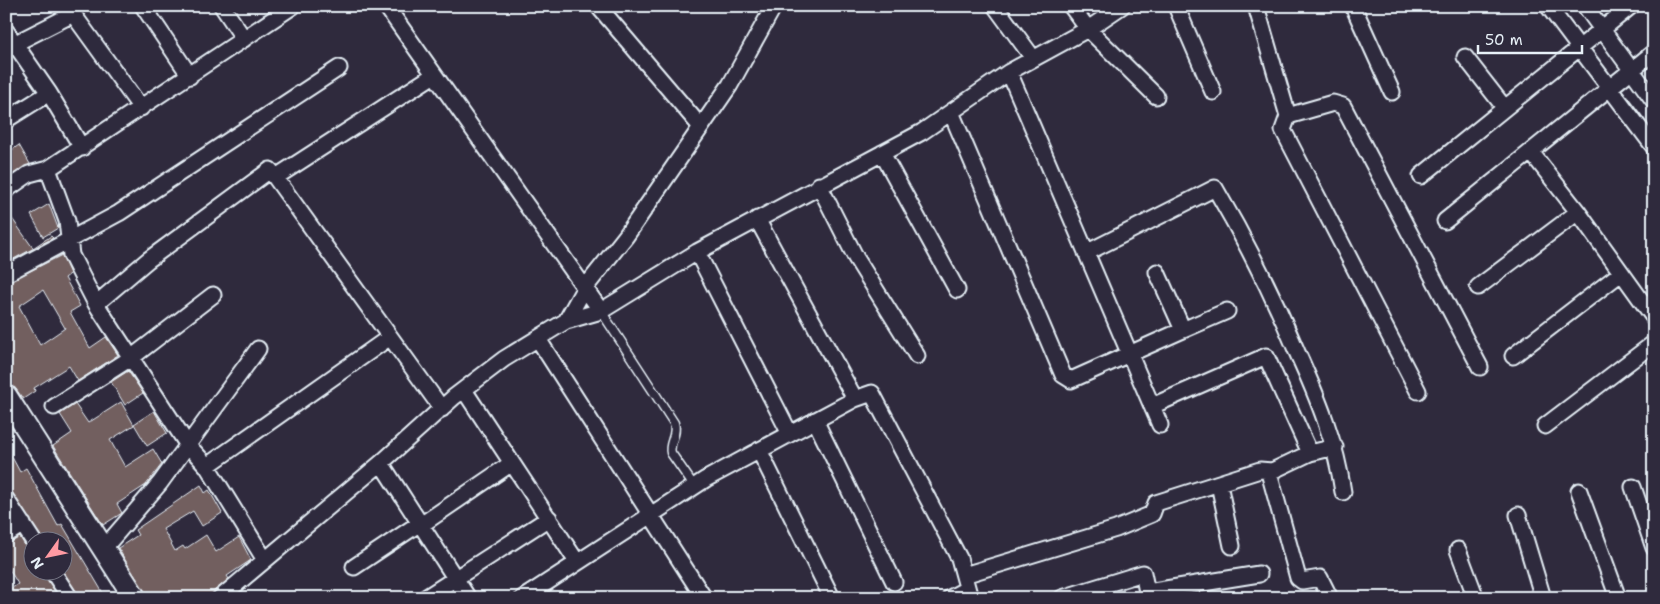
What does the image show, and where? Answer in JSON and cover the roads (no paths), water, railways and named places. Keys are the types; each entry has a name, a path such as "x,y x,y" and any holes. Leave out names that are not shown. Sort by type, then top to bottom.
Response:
{"street":[{"path":"143,6 190,76"},
{"path":"222,6 244,40"},
{"path":"6,190 29,174 48,169 82,148 293,6"},
{"path":"386,6 584,290 601,311"},
{"path":"598,6 701,127"},
{"path":"566,321 584,290 626,236 730,85 774,6"},
{"path":"995,6 1033,58"},
{"path":"1071,6 1088,29 1156,96"},
{"path":"220,598 381,463 464,390 504,360 566,321 601,311 697,252 818,185 922,132 1009,72 1088,29 1122,6"},
{"path":"1176,6 1213,92"},
{"path":"1256,6 1288,116 1282,130 1418,391"},
{"path":"1354,6 1392,92"},
{"path":"1548,6 1654,147"},
{"path":"1585,6 1654,101"},
{"path":"1421,176 1631,6"},
{"path":"11,46 70,10 141,108"},
{"path":"6,31 11,46 49,93 82,148"},
{"path":"1445,221 1654,52"},
{"path":"1465,57 1504,107"},
{"path":"6,274 118,213 339,68"},
{"path":"1009,72 1160,425"},
{"path":"276,178 434,75"},
{"path":"6,120 49,93"},
{"path":"1288,116 1333,103 1343,106 1405,220 1480,367"},
{"path":"951,112 1063,375 1071,380 1130,356 1226,311"},
{"path":"1531,152 1578,212 1654,318"},
{"path":"882,153 956,290"},
{"path":"48,169 68,221 71,255 96,304 187,444 207,466 265,560"},
{"path":"96,304 148,260 270,170 442,409"},
{"path":"818,185 856,258 916,356"},
{"path":"1086,253 1215,188 1278,306 1326,418 1335,447 1344,492"},
{"path":"1478,287 1578,212"},
{"path":"757,219 855,399"},
{"path":"697,252 790,434"},
{"path":"1157,272 1183,330"},
{"path":"1513,356 1621,273"},
{"path":"54,408 131,358 212,295"},
{"path":"207,466 390,337"},
{"path":"538,339 649,515 704,598"},
{"path":"1545,426 1654,343"},
{"path":"104,548 160,483 258,349"},
{"path":"1152,406 1266,356 1310,453"},
{"path":"464,390 578,562"},
{"path":"523,598 694,486 855,399 872,393 959,558 967,587"},
{"path":"6,396 136,598"},
{"path":"815,420 894,582"},
{"path":"950,598 967,587 1152,514 1156,503 1260,470 1272,471 1310,453 1335,447"},
{"path":"759,450 832,598"},
{"path":"381,463 468,598"},
{"path":"354,567 512,463"},
{"path":"1272,471 1270,476 1298,578 1302,581 1320,578 1330,598"},
{"path":"1219,484 1232,546"},
{"path":"1632,487 1654,548"},
{"path":"1579,491 1618,598"},
{"path":"6,499 28,532"},
{"path":"1518,515 1543,598"},
{"path":"425,598 549,518"},
{"path":"6,534 23,524"},
{"path":"1458,550 1476,598"},
{"path":"1062,598 1143,573 1147,592 1259,574"},
{"path":"60,582 70,598"}],"lane":[{"path":"601,311 674,424 676,434 670,448 671,453 694,486"}]}
